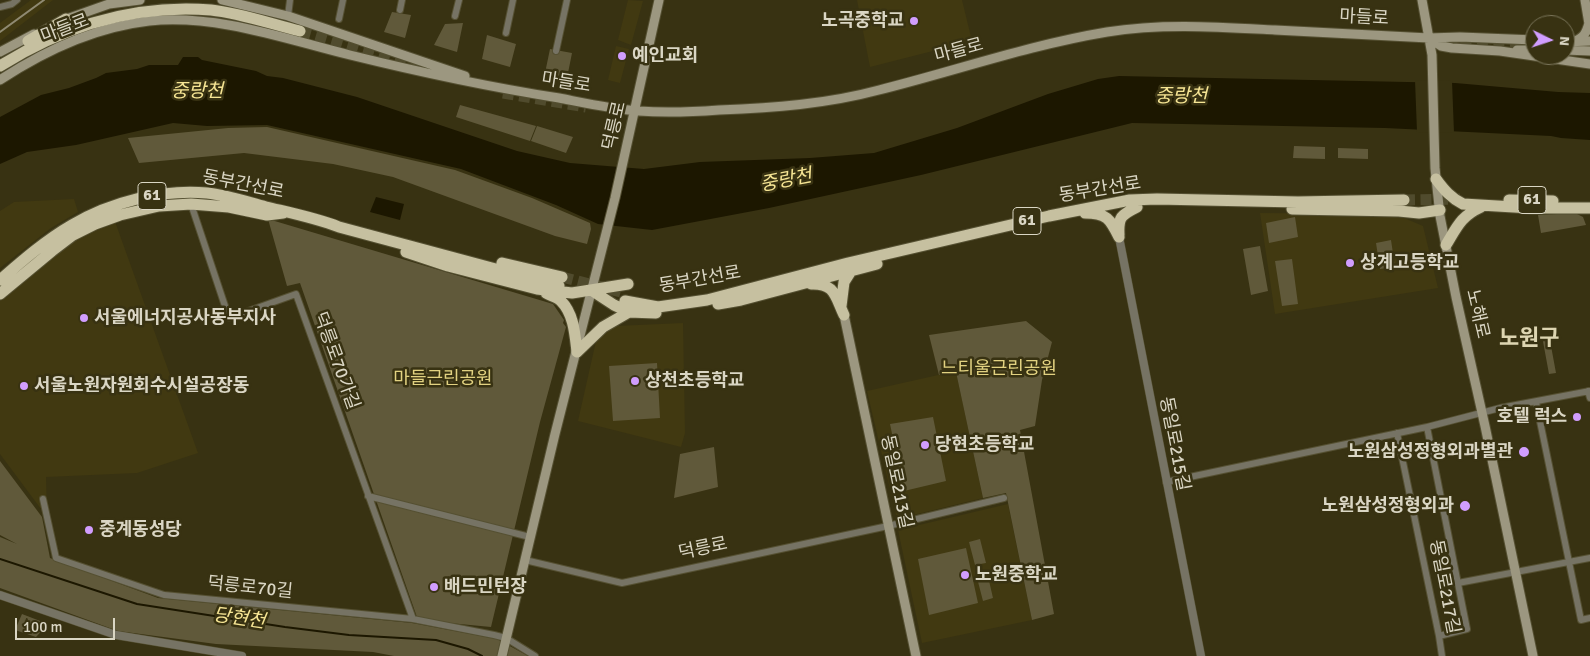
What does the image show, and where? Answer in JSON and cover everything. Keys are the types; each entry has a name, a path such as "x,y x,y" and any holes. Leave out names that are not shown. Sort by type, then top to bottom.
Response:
{"highway":[{"path":"0,66 39,43 56,36 101,20 133,13 159,10 212,11 300,31"},
{"path":"0,58 66,19"},
{"path":"1436,174 1445,191 1463,204 1479,203 1588,208"},
{"name":"동부간선로","path":"0,280 34,252 73,224 110,208 150,196 173,193 207,193 438,245 560,281 347,229 323,220"},
{"name":"동부간선로","path":"627,297 654,299 683,298 780,280 800,280 848,263 1130,200 1298,202 1404,200"},
{"path":"1446,245 1462,220 1479,203"},
{"path":"0,294 73,236 95,224 120,215 159,206 191,204 229,207 267,215 289,212"},
{"path":"1061,214 1096,213 1137,207 1170,206 1399,210 1419,213 1440,210"},
{"path":"1119,237 1120,218 1123,213 1137,207"},
{"path":"1096,213 1108,218 1119,237"},
{"path":"347,229 400,251 448,266 537,289 566,293 591,290 627,297 661,313 688,311 757,296 800,280 851,271 936,249 971,235"},
{"path":"844,315 841,306 842,294 844,282 851,271"},
{"name":"동부간선로","path":"627,297 658,307 716,298 780,280"},
{"path":"800,280 830,286 844,315"},
{"path":"537,289 562,302 569,314 574,330 577,352"},
{"path":"591,290 614,305 627,297"},
{"path":"716,298 757,296"},
{"path":"577,352 627,297"}],"main road":[{"name":"마들로","path":"0,52 66,19 109,4 140,0"},
{"name":"마들로","path":"222,0 288,16 499,87"},
{"name":"덕릉로","path":"504,647 564,396 577,352 631,132 659,0"},
{"name":"노해로","path":"1422,0 1432,56 1436,174 1440,210 1456,297 1533,656"},
{"path":"1575,40 1582,38 1589,27 1585,0"},
{"name":"마들로","path":"0,80 45,53 82,38 109,29 149,21 194,20 212,22 241,27 418,72 636,110 685,112 766,108 837,99 878,90 947,70 1070,39 1121,30 1216,26 1429,38 1460,37 1525,40"},
{"path":"338,52 345,52 351,46 350,40 346,36"},
{"name":"마들로","path":"1429,38 1441,46 1500,51 1590,64"},
{"path":"1575,42 1590,41"},
{"path":"1500,51 1525,50"},
{"path":"1575,50 1590,51"},
{"name":"동일로213길","path":"844,315 916,656"}],"street":[{"path":"0,7 12,4 17,0"},
{"path":"288,16 290,0"},
{"path":"339,19 343,0"},
{"path":"400,10 402,0"},
{"path":"455,16 459,0"},
{"path":"506,33 513,0"},
{"path":"556,52 567,0"},
{"name":"덕릉로70가길","path":"191,204 229,318 296,294 413,619"},
{"name":"동일로215길","path":"1119,237 1201,656"},
{"path":"1166,482 1589,391 1590,398"},
{"path":"1536,402 1581,620 1590,618"},
{"path":"1427,427 1467,629 1439,636"},
{"name":"동일로217길","path":"1398,433 1442,656"},
{"path":"368,496 530,537"},
{"name":"덕릉로","path":"525,560 622,583 888,526 1004,498"},
{"name":"덕릉로70길","path":"43,499 56,558 164,595 413,619 489,633 504,647 535,656"},
{"path":"1458,583 1590,558"},
{"path":"0,595 116,635 242,656"}],"shaded area":[{"path":"31,0 53,0 0,41 0,23"},
{"path":"628,0 643,1 631,45 618,40"},
{"name":"노곡중학교","path":"857,0 962,0 972,41 870,67"},
{"path":"616,46 629,49 620,83 608,80"},
{"path":"74,199 78,212 51,228 0,268 0,211 14,202"},
{"name":"상계고등학교","path":"1260,213 1369,214 1404,218 1423,226 1438,288 1275,314"},
{"path":"113,216 198,453 137,473 46,477 47,517 0,454 0,293 83,224"},
{"name":"상천초등학교","path":"683,323 685,433 681,447 578,421 596,341 605,330 616,326"},
{"name":"당현초등학교","path":"956,371 983,498 897,519 867,391"},
{"name":"노원중학교","path":"1008,504 1032,620 922,643 898,530"}],"green space":[{"path":"392,12 411,15 405,38 384,32"},
{"path":"463,23 457,52 434,45 445,24"},
{"path":"487,35 516,44 510,67 482,59"},
{"path":"550,49 572,53 567,78 545,73"},
{"path":"460,105 536,126 530,141 456,117"},
{"path":"537,126 573,137 566,153 531,141"},
{"path":"267,127 455,170 532,198 590,223 591,229 587,244 555,236 393,177 333,164 244,153 139,163 128,138 228,128"},
{"path":"1294,146 1325,147 1325,159 1293,158"},
{"path":"1338,148 1368,149 1368,159 1338,158"},
{"path":"1575,213 1583,217 1586,225 1541,233 1538,215"},
{"path":"1295,217 1298,237 1269,243 1266,223"},
{"name":"마들근린공원","path":"268,219 553,304 564,320 563,323 566,327 540,422 491,627 418,620 300,283 287,286"},
{"path":"1391,240 1395,267 1380,269 1376,243"},
{"path":"1260,246 1268,291 1251,295 1243,249"},
{"path":"1292,259 1298,304 1282,306 1275,261"},
{"name":"느티울근린공원","path":"1026,321 1052,342 1042,380 1035,426 1020,430 1054,614 1032,620 1006,493 983,498 956,372 939,375 929,335"},
{"path":"1549,335 1556,373 1549,374 1542,336"},
{"path":"657,363 660,418 613,421 609,366"},
{"path":"933,417 946,481 904,491 890,424"},
{"path":"714,447 718,487 674,498 680,454"},
{"path":"0,461 42,517 50,558 158,598 412,623 497,639 528,656 394,656 373,652 216,644 118,631 0,588 0,537 17,544 0,535"},
{"path":"980,539 986,563 975,565 969,542"},
{"path":"966,548 978,603 929,615 918,559"},
{"path":"987,572 993,598 983,601 976,574"},
{"path":"22,614 48,624 36,637 15,630"}],"water":[{"name":"중랑천","path":"183,57 198,57 202,60 256,71 267,76 283,78 357,97 517,151 570,163 644,169 700,162 810,158 874,153 957,128 1048,94 1098,79 1119,76 1455,83 1590,93 1590,140 1551,136 1385,128 1132,123 921,175 769,208 652,230 598,224 556,205 461,169 267,125 207,126 173,123 76,145 27,152 0,164 0,117 41,95 69,88 106,73 137,69 149,65 178,65"},
{"path":"376,197 404,204 400,220 370,212"}],"pier":[{"path":"1415,80 1452,81 1454,133 1417,132"}],"waterway":[{"name":"당현천","path":"0,559 137,604 349,635 436,640 468,649 482,656"}],"tunnel":[{"path":"300,31 438,72"},
{"path":"1444,41 1525,45"},
{"path":"503,93 586,107"},
{"path":"1404,200 1460,199"},
{"path":"562,277 625,293"}],"railway":[{"path":"0,32 44,0"}],"place":[{"name":"노곡중학교","path":"914,21"},
{"name":"예인교회","path":"622,56"},
{"name":"상계고등학교","path":"1350,263"},
{"name":"서울에너지공사동부지사","path":"84,318"},
{"name":"상천초등학교","path":"635,381"},
{"name":"서울노원자원회수시설공장동","path":"24,386"},
{"name":"호텔 럭스","path":"1577,417"},
{"name":"당현초등학교","path":"925,445"},
{"name":"노원삼성정형외과별관","path":"1524,452"},
{"name":"노원삼성정형외과","path":"1465,506"},
{"name":"중계동성당","path":"89,530"},
{"name":"노원중학교","path":"965,575"},
{"name":"배드민턴장","path":"434,587"}],"district":[{"name":"노원구","path":"1529,339"}]}
